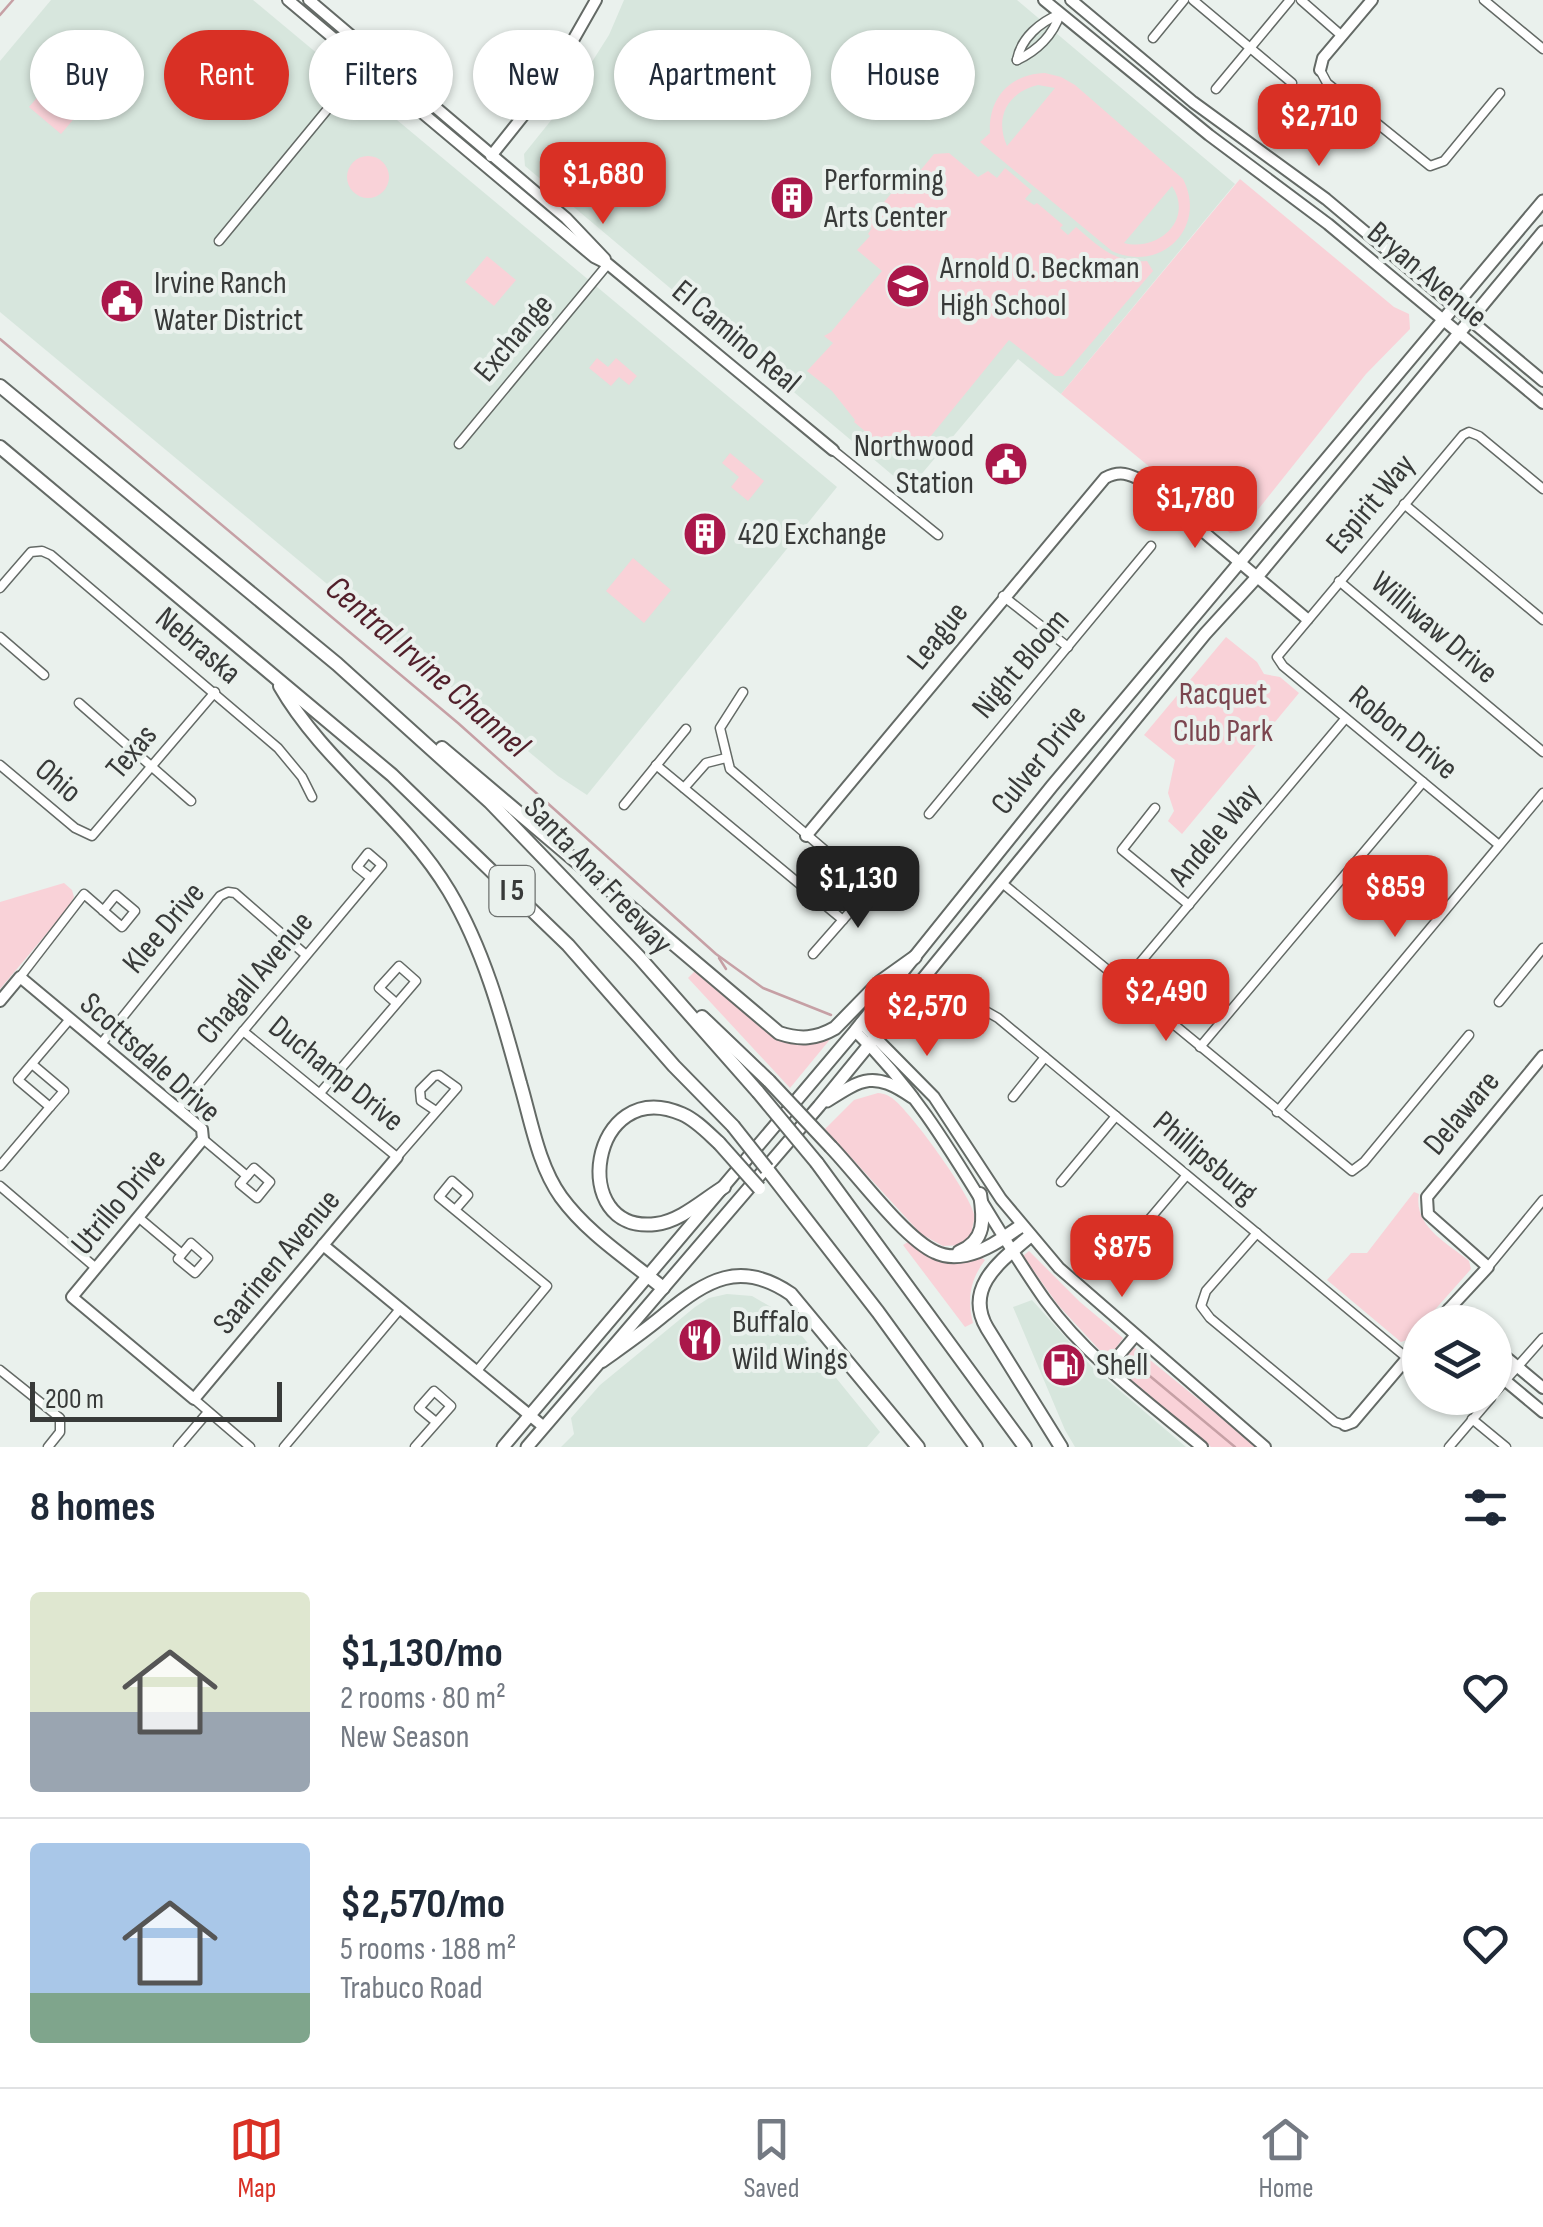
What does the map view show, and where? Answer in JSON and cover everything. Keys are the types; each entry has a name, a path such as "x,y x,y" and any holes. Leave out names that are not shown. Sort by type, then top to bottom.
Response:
{"highway":[{"name":"Santa Ana Freeway","path":"0,386 337,664 490,802 639,957 818,1164 1025,1447"},
{"name":"I 5","path":"0,447 392,776 568,945 674,1066 734,1126 976,1447"},
{"path":"274,675 298,718 408,837 446,887 479,952 550,1177 562,1197 608,1246 663,1288"},
{"path":"396,717 461,762 779,1033 797,1038 824,1034 835,1028 899,966 915,957"},
{"path":"639,957 769,1081 915,1237 934,1252 968,1255 1025,1231"},
{"path":"724,1187 669,1220 646,1224 629,1220 616,1211 601,1187 597,1169 606,1137 626,1119 658,1109 685,1115 719,1142 760,1188 789,1196"},
{"path":"947,1256 977,1240 984,1222 980,1194"},
{"path":"1025,1231 983,1282 983,1321 1061,1447"},
{"path":"602,1362 707,1282 736,1276 765,1280 791,1294 918,1447"}],"main road":[{"name":"Culver Drive","path":"502,1447 858,1027 1052,786 1543,201"},
{"name":"Culver Drive","path":"527,1447 819,1106 1456,332 1543,232"},
{"path":"819,1106 868,1080 891,1084 912,1097"}],"street":[{"name":"El Camino Real","path":"288,0 324,30"},
{"name":"El Camino Real","path":"308,0 344,30"},
{"path":"484,164 554,75 596,0"},
{"name":"Bryan Avenue","path":"1044,0 1209,135 1318,216 1543,403"},
{"path":"1153,38 1184,0"},
{"path":"1193,0 1292,82"},
{"path":"1216,89 1290,0"},
{"path":"1300,0 1342,36"},
{"path":"1372,0 1324,58 1320,70 1328,82 1423,163 1434,166 1444,161 1500,93"},
{"path":"1484,0 1543,48"},
{"path":"1060,14 1056,28 1031,54 1017,60 1020,46 1045,20 1060,14 1072,1"},
{"name":"Bryan Avenue","path":"1072,1 1193,102 1326,199 1543,381"},
{"path":"219,241 318,120"},
{"name":"El Camino Real","path":"431,120 594,257 608,264"},
{"name":"El Camino Real","path":"451,120 566,218 608,264 833,450"},
{"name":"Exchange","path":"458,444 608,264"},
{"name":"Espirit Way","path":"1277,658 1458,439 1468,432 1543,489"},
{"path":"833,450 938,535"},
{"name":"League","path":"806,836 1105,478 1128,473 1143,481 1238,562"},
{"path":"1404,504 1543,620"},
{"name":"Night Bloom","path":"928,814 1151,546"},
{"name":"Nebraska","path":"0,588 25,557 36,550 51,555 215,692 293,764 312,797"},
{"path":"1238,562 1307,619"},
{"name":"Williwaw Drive","path":"1339,582 1543,752"},
{"path":"1004,596 1068,647"},
{"path":"0,637 44,675"},
{"name":"Robon Drive","path":"1277,658 1499,845"},
{"name":"Texas","path":"83,834 92,836 99,832 215,692"},
{"path":"743,692 720,728 730,769 882,900"},
{"path":"78,703 190,801"},
{"name":"Andele Way","path":"1124,983 1345,719"},
{"path":"624,805 686,729"},
{"path":"684,788 706,763 726,758"},
{"name":"Ohio","path":"0,765 83,834"},
{"path":"656,765 843,920"},
{"path":"1200,1048 1423,782"},
{"path":"1277,1112 1543,793"},
{"path":"1155,808 1122,850 1188,905"},
{"name":"Chagall Avenue","path":"178,1109 371,878"},
{"path":"1002,883 1352,1170 1364,1162 1470,1035"},
{"path":"813,954 863,897 866,887"},
{"name":"Klee Drive","path":"101,1044 220,896 228,892 235,893 306,955"},
{"path":"0,1001 84,894 103,911"},
{"path":"1499,1002 1543,948"},
{"path":"320,1093 416,981 399,966 379,988 396,1003"},
{"name":"Scottsdale Drive","path":"20,977 202,1129 203,1139 247,1176"},
{"name":"Phillipsburg","path":"968,1000 998,1018 1402,1354"},
{"path":"50,1107 18,1080 70,1019"},
{"path":"858,1027 945,1111 1025,1231 1085,1294 1265,1447"},
{"name":"Duchamp Drive","path":"243,1031 397,1156"},
{"path":"873,1041 940,1132 1047,1303 1108,1368 1202,1447"},
{"name":"Delaware","path":"1488,1267 1435,1221 1425,1206 1432,1189 1543,1056"},
{"path":"1012,1098 1045,1058"},
{"path":"0,1166 64,1091 32,1064"},
{"path":"397,1156 457,1088 439,1075 420,1090 421,1101 436,1111"},
{"path":"1061,1182 1116,1116"},
{"name":"Utrillo Drive","path":"194,1400 72,1296 203,1139"},
{"name":"Saarinen Avenue","path":"194,1400 397,1156"},
{"path":"1120,1254 1186,1176"},
{"path":"0,1186 96,1268"},
{"path":"1451,1305 1543,1200"},
{"path":"455,1210 547,1286 476,1372"},
{"path":"138,1217 182,1254"},
{"path":"1256,1233 1206,1291 1201,1306 1210,1318 1335,1422 1345,1425 1353,1422 1402,1364"},
{"path":"323,1245 544,1427"},
{"path":"284,1447 400,1309"},
{"path":"1108,1368 1134,1336"},
{"path":"1512,1372 1543,1338"},
{"path":"1512,1362 1543,1388"},
{"path":"0,1370 60,1418 60,1432 48,1447"},
{"path":"1512,1386 1543,1412"},
{"path":"194,1400 250,1447"},
{"path":"178,1447 208,1412"},
{"path":"1449,1447 1476,1415"},
{"path":"1472,1419 1506,1447"},
{"path":"415,1447 436,1422"}],"shaded area":[{"path":"51,0 253,0 289,30 164,30 164,120 289,120 289,30 309,47 309,120 397,120 837,487 587,795 558,776 0,312 0,61"},
{"name":"Arnold O. Beckman High School","path":"624,0 1017,0 1235,184 1061,394 1018,359 909,489 525,166 524,154 551,120 594,120 594,59"},
{"path":"727,1294 752,1296 785,1315 880,1432 867,1447 561,1447 574,1434 571,1418 600,1385 695,1307 709,1298"},
{"path":"1032,1300 1092,1367 1186,1447 1075,1447 1013,1307"}],"green space":[{"path":"1033,74 1061,77 1075,85 1183,179 1189,214 1175,242 1147,256 1112,251 980,142 990,133 993,109 1004,90","holes":["1038,85 1055,88 1007,146 1002,125 1006,107 1019,93","1172,186 1179,210 1169,230 1149,243 1124,243"]},
{"path":"44,120 73,120 61,134"},
{"path":"949,153 978,177 988,171 997,178 1005,168 1032,191 1025,199 1037,203 1063,225 1060,228 1068,235 1076,227 1108,252 1126,260 1147,261 1153,271 1063,376 1055,376 1009,340 913,458 898,459 854,422 832,391 807,371 833,343 824,336 882,271 857,250 870,236 872,228 867,223 903,179 909,184 934,154"},
{"path":"368,156 383,162 389,177 383,192 368,198 353,192 347,177 353,162"},
{"path":"1240,179 1394,307 1409,314 1410,329 1366,374 1241,531 1230,533 1061,394"},
{"path":"487,256 516,280 494,306 465,282"},
{"path":"597,358 608,367 616,358 637,376 629,385 619,377 611,386 589,368"},
{"path":"730,453 764,481 748,501 731,487 739,477 722,463"},
{"path":"633,558 671,590 644,623 606,591"},
{"name":"Racquet Club Park","path":"1226,637 1257,662 1264,674 1280,677 1299,693 1182,834 1168,821 1174,811 1168,793 1175,760 1144,735"},
{"path":"64,883 74,897 69,907 0,989 0,902"},
{"path":"696,970 772,1035 832,1037 790,1088 688,978"},
{"path":"878,1093 892,1098 912,1119 962,1188 974,1214 975,1231 962,1245 943,1246 921,1234 825,1129 854,1100"},
{"path":"1414,1192 1419,1194 1426,1225 1469,1261 1471,1269 1439,1305 1402,1305 1401,1342 1327,1280 1351,1253 1367,1253"},
{"path":"908,1242 925,1255 942,1261 985,1260 971,1290 973,1323 965,1327 903,1245"},
{"path":"1029,1251 1123,1338 1108,1359 1058,1305 1023,1256"},
{"path":"1134,1347 1257,1447 1211,1447 1117,1368"}],"waterway":[{"path":"0,15 13,0"},
{"name":"Central Irvine Channel","path":"0,339 458,723 716,954 763,988 831,1015"},
{"name":"Central Irvine Channel","path":"719,958 726,969"},
{"name":"Central Irvine Channel","path":"1127,1357 1235,1447"}],"place":[{"name":"Performing Arts Center","path":"792,198"},
{"name":"Arnold O. Beckman High School","path":"908,286"},
{"name":"Irvine Ranch Water District","path":"122,301"},
{"name":"Northwood Station","path":"1006,464"},
{"name":"420 Exchange","path":"705,534"},
{"name":"Buffalo Wild Wings","path":"700,1340"},
{"name":"Shell","path":"1064,1365"}]}
